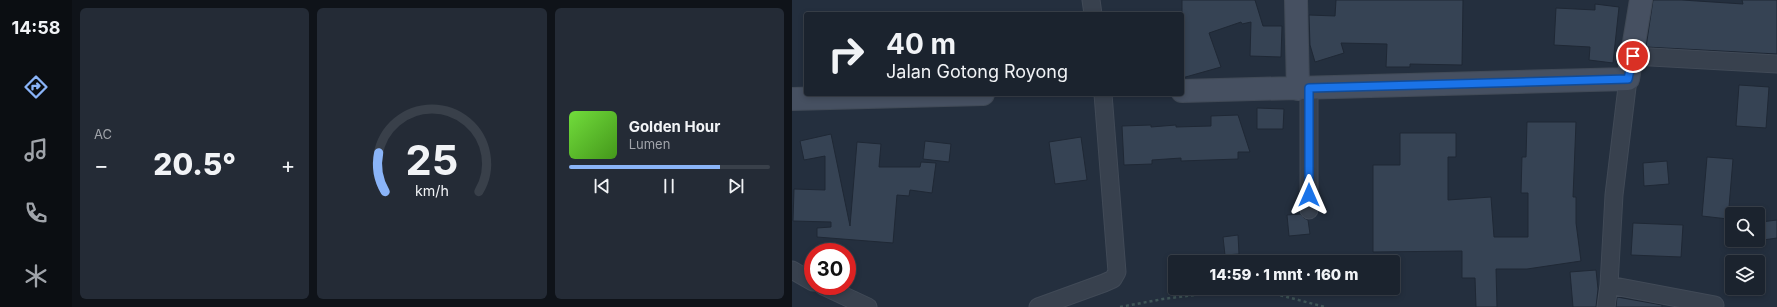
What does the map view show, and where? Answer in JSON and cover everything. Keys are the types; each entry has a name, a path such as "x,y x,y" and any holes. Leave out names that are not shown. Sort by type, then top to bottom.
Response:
{"main road":[{"path":"1296,0 1303,89"},
{"path":"1184,91 1303,89 1628,79 1641,0"},
{"path":"792,99 907,96"}],"street":[{"path":"1091,0 1093,12"},
{"path":"1633,56 1777,64"},
{"path":"1606,307 1609,285 1614,195 1628,79"},
{"path":"1303,89 1309,210"},
{"path":"1038,307 1104,283 1113,278 1117,272 1103,96"},
{"path":"792,270 804,277"},
{"path":"1609,285 1715,305"},
{"path":"842,295 868,307"}],"path":[{"path":"1120,307 1163,299 1247,290 1274,293 1325,307"}],"building":[{"path":"1182,0 1255,0 1263,26 1282,26 1281,57 1250,56 1251,22 1242,24 1241,22 1209,33 1221,67 1184,77 1184,12 1182,12"},
{"path":"1336,0 1463,0 1462,65 1410,64 1410,67 1386,67 1387,44 1341,43 1344,53 1315,62 1310,45 1309,15 1335,16"},
{"path":"1653,0 1682,0 1743,4 1742,0 1777,0 1777,54 1646,47"},
{"path":"1595,4 1619,7 1613,63 1589,60 1590,47 1554,45 1556,8 1595,10"},
{"path":"1739,85 1769,87 1766,128 1736,126"},
{"path":"1257,108 1284,109 1283,129 1257,129"},
{"path":"1238,115 1250,152 1238,152 1238,159 1181,161 1181,158 1152,160 1152,164 1124,165 1122,126 1211,126 1211,116"},
{"path":"1527,122 1576,122 1573,197 1576,197 1576,223 1581,261 1527,269 1496,269 1497,307 1476,307 1475,278 1462,278 1462,251 1373,252 1373,165 1400,165 1400,133 1456,133 1456,157 1448,157 1448,200 1491,197 1494,237 1528,237 1528,193 1521,193 1522,157 1526,157"},
{"path":"831,134 850,226 857,142 881,144 879,167 920,167 921,162 936,163 932,193 910,190 909,196 897,195 893,243 817,237 817,228 831,227 831,222 793,221 794,189 825,190 825,156 804,160 800,141"},
{"path":"1081,137 1087,180 1055,184 1049,142"},
{"path":"925,141 951,144 949,162 923,159"},
{"path":"1707,157 1733,159 1729,207 1725,207 1725,219 1702,216"},
{"path":"1667,161 1669,184 1644,186 1643,163"},
{"path":"1300,214 1308,220 1310,234 1289,236 1287,215"},
{"path":"1777,220 1777,238 1765,240 1765,222"},
{"path":"1633,223 1683,225 1681,257 1631,255"},
{"path":"1238,235 1239,254 1225,255 1223,237"},
{"path":"1596,270 1598,289 1596,307 1573,307 1570,272"},
{"path":"1617,297 1662,305 1662,307 1616,307"}],"route":[{"path":"1309,195 1309,88 1628,79 1633,56"}]}
